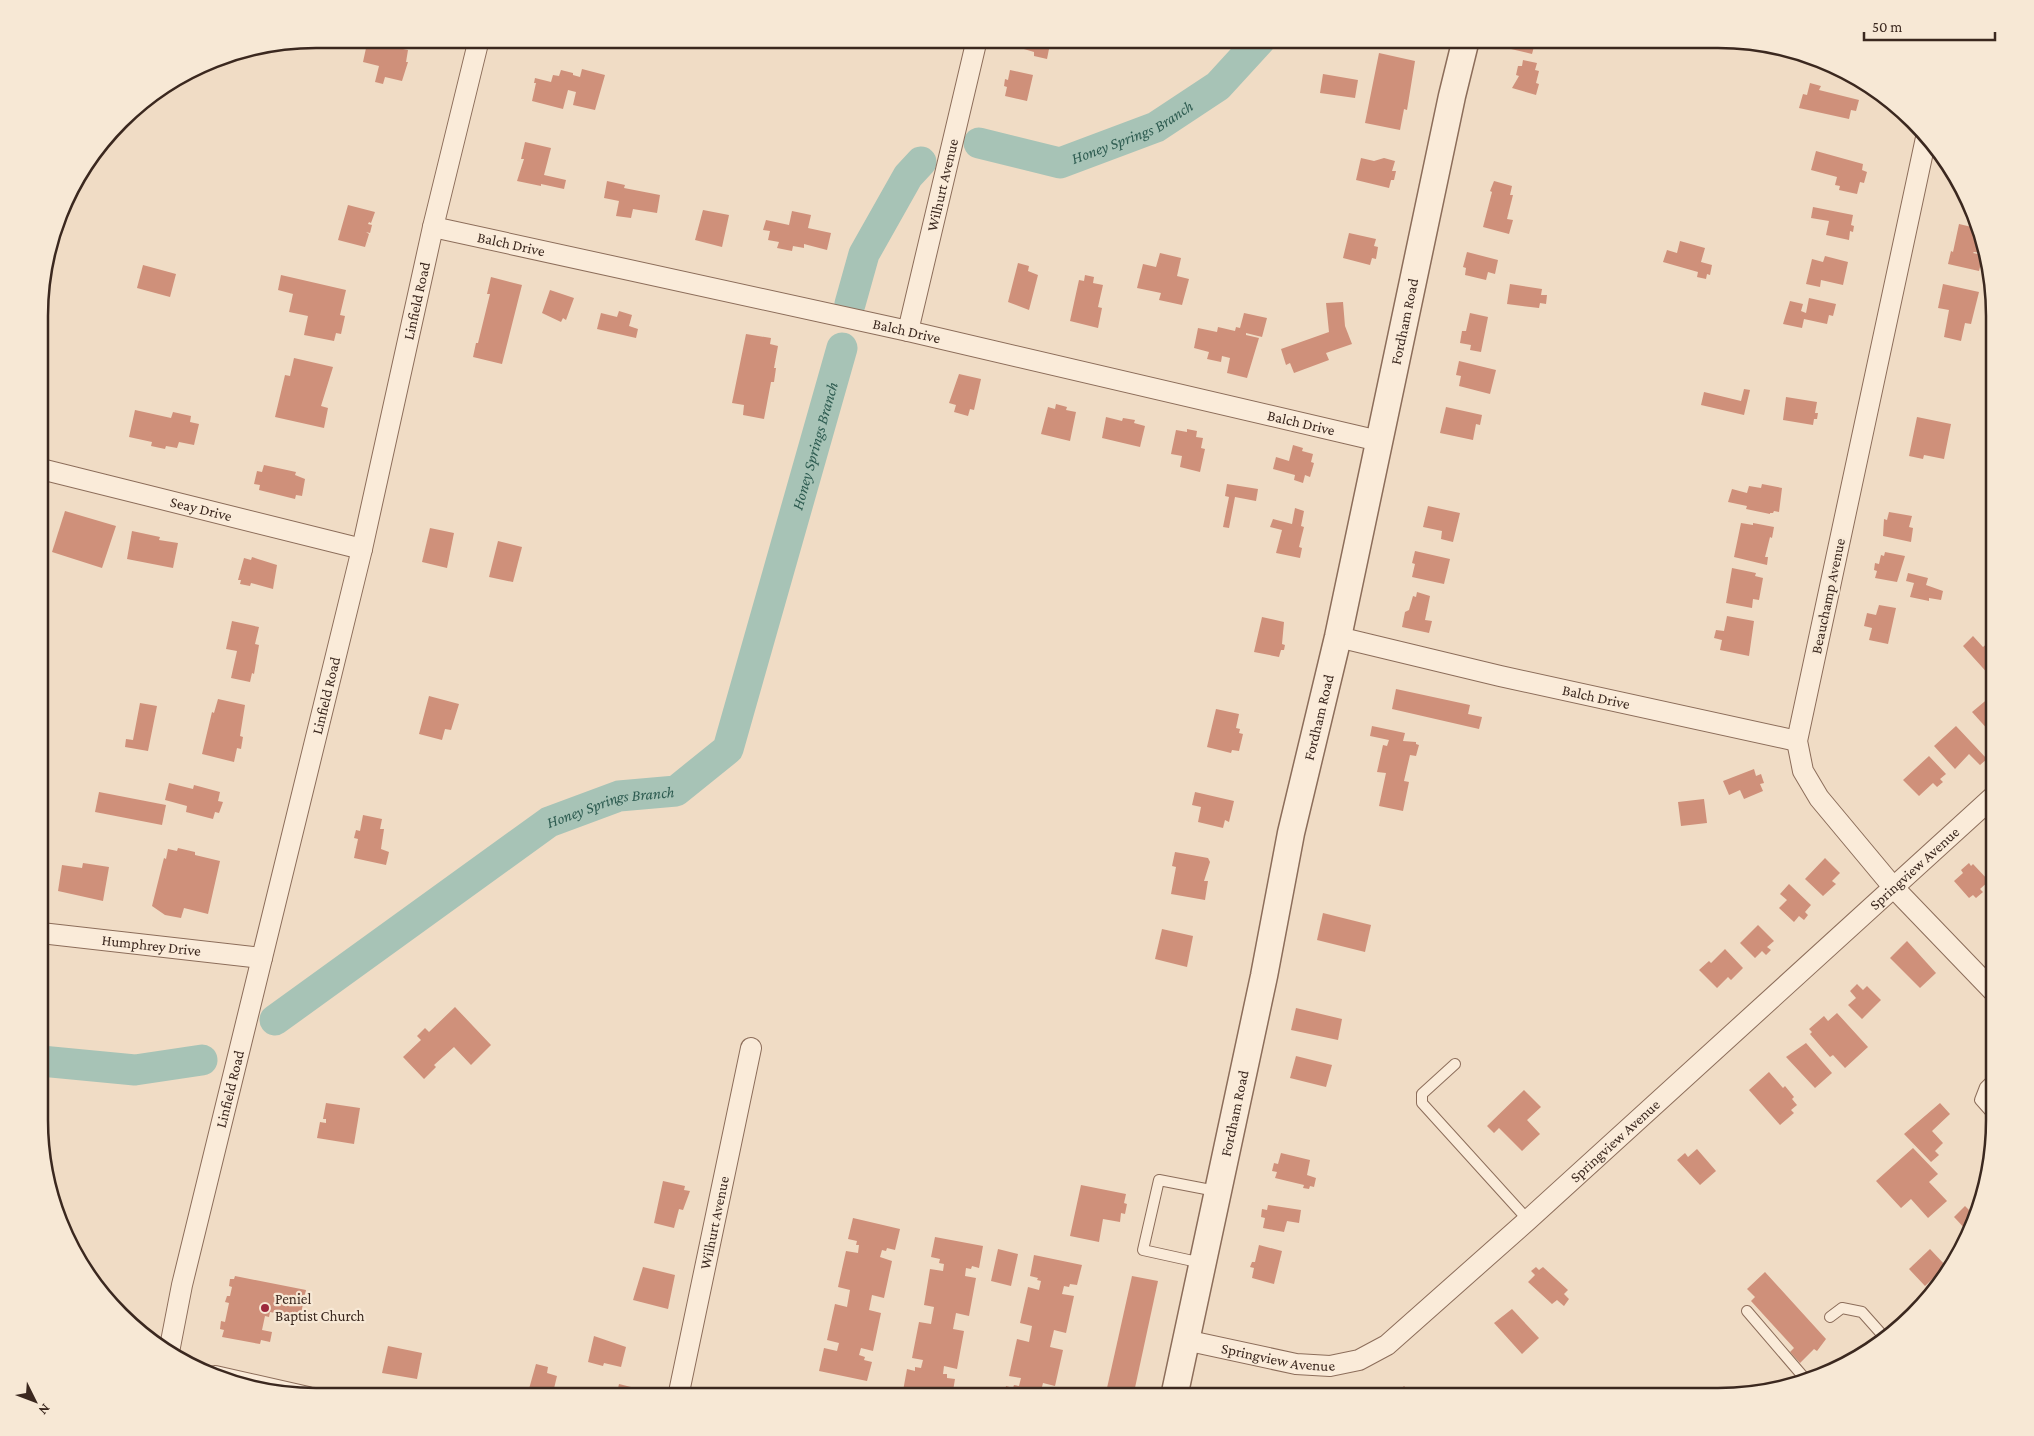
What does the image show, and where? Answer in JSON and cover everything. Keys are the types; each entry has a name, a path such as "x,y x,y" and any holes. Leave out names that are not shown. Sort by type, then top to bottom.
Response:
{"street":[{"name":"Linfield Road","path":"170,1345 182,1285 362,549 433,227 477,48"},
{"name":"Wilhurt Avenue","path":"908,331 975,48"},
{"name":"Fordham Road","path":"1176,1388 1264,976 1291,833 1338,637 1452,96 1464,48"},
{"name":"Beauchamp Avenue","path":"1925,144 1797,741 1803,771 1818,798 1894,888 1986,984"},
{"name":"Balch Drive","path":"433,227 908,331 1379,441"},
{"name":"Seay Drive","path":"48,471 362,549"},
{"name":"Balch Drive","path":"1338,637 1500,676 1797,741"},
{"name":"Springview Avenue","path":"1185,1340 1296,1364 1330,1366 1359,1360 1387,1345 1528,1220 1986,803"},
{"name":"Humphrey Drive","path":"48,934 262,958"},
{"name":"Wilhurt Avenue","path":"680,1388 751,1048"}],"lane":[{"path":"1454,1064 1422,1094 1422,1103 1528,1220"},
{"path":"1986,1086 1980,1100 1986,1107"},
{"path":"1202,1263 1144,1250 1160,1180 1217,1192"},
{"path":"1830,1317 1842,1308 1862,1312 1881,1334"},
{"path":"1747,1311 1803,1375"}],"building":[{"path":"366,48 398,48 408,50 406,62 408,62 402,81 385,77 383,84 375,82 379,66 363,62"},
{"path":"1020,48 1049,48 1047,59 1034,56 1034,52"},
{"path":"1511,48 1534,48 1532,54"},
{"path":"1379,53 1415,61 1407,110 1404,109 1400,130 1365,123"},
{"path":"1523,60 1537,63 1535,70 1539,71 1536,83 1539,84 1536,95 1512,88 1519,76 1516,75 1518,66 1522,66"},
{"path":"582,69 605,75 595,110 573,105 576,92 568,90 563,109 532,101 536,83 534,83 535,78 551,82 553,75 559,76 561,70 580,77"},
{"path":"1010,70 1033,75 1027,101 1005,96 1007,87 1004,86 1005,79 1008,80"},
{"path":"1323,74 1358,80 1355,98 1320,93"},
{"path":"1810,83 1821,86 1819,90 1859,100 1856,111 1851,110 1849,119 1799,108 1803,94 1807,95"},
{"path":"525,142 551,148 544,175 566,180 564,189 517,181 524,159 521,159"},
{"path":"1816,151 1863,164 1862,170 1867,172 1864,183 1860,182 1857,194 1839,190 1840,186 1835,185 1837,177 1811,170"},
{"path":"1361,158 1374,161 1384,158 1395,161 1392,171 1396,171 1394,180 1391,180 1389,188 1356,180"},
{"path":"607,181 625,185 624,188 660,195 657,213 633,209 631,218 616,216 619,201 604,198"},
{"path":"1494,181 1512,186 1510,195 1513,195 1507,219 1513,220 1509,234 1483,227 1492,192 1490,191"},
{"path":"348,205 375,212 371,223 369,222 368,224 372,225 370,233 366,232 369,234 365,247 338,240"},
{"path":"1813,207 1853,215 1851,225 1854,226 1853,232 1850,231 1849,240 1826,235 1829,221 1811,218"},
{"path":"703,210 729,215 722,247 695,240"},
{"path":"792,211 811,215 808,228 831,233 827,250 804,244 804,248 793,246 792,251 777,248 779,242 768,240 770,231 763,230 766,220 789,225"},
{"path":"1959,224 1971,227 1979,253 1973,253 1979,254 1981,263 1979,271 1948,264 1951,251 1953,252"},
{"path":"1349,233 1376,239 1374,246 1378,247 1376,259 1372,258 1370,265 1343,258"},
{"path":"1680,241 1705,248 1701,262 1712,265 1710,275 1707,274 1706,279 1697,277 1698,272 1663,262 1667,250 1677,253"},
{"path":"1467,252 1498,260 1495,274 1488,272 1486,280 1465,275 1466,268 1463,267"},
{"path":"1160,253 1181,258 1177,276 1189,279 1182,305 1159,300 1161,293 1137,288 1143,264 1156,267"},
{"path":"1825,256 1848,262 1843,285 1821,280 1820,287 1806,284 1812,259 1823,262"},
{"path":"1018,263 1029,266 1028,271 1038,275 1029,310 1008,302"},
{"path":"143,265 176,274 170,297 137,288"},
{"path":"281,275 346,290 340,315 345,316 341,334 336,333 334,341 304,335 308,316 289,312 293,294 278,290"},
{"path":"1085,275 1094,277 1093,283 1103,285 1098,307 1102,308 1098,328 1070,321 1079,280 1084,281"},
{"path":"491,277 522,285 502,364 473,357 490,294 487,294"},
{"path":"1510,284 1542,289 1541,295 1547,295 1546,304 1540,303 1539,308 1507,304"},
{"path":"1943,284 1979,292 1971,324 1965,323 1961,341 1944,337 1949,310 1938,308"},
{"path":"550,290 574,298 566,320 563,318 561,322 542,313"},
{"path":"1809,298 1836,304 1833,316 1829,315 1827,324 1804,319 1802,328 1783,324 1790,301 1803,304 1801,311 1806,313"},
{"path":"1343,302 1345,326 1352,344 1326,353 1329,360 1294,373 1290,363 1286,365 1281,349 1329,332 1326,303"},
{"path":"619,311 632,315 629,326 638,329 636,338 597,329 601,313 617,317"},
{"path":"1244,313 1267,318 1262,337 1246,333 1246,335 1259,338 1247,378 1227,373 1230,358 1222,356 1221,362 1207,359 1209,352 1194,348 1198,328 1217,332 1218,327 1235,331 1236,327 1240,328"},
{"path":"1470,313 1488,317 1481,352 1470,350 1471,345 1460,343 1462,331 1466,331"},
{"path":"746,334 771,338 770,344 778,346 774,368 776,368 774,382 771,382 764,419 743,415 744,405 732,403"},
{"path":"294,358 333,367 321,406 328,408 324,428 275,417 285,375 290,376"},
{"path":"1459,361 1496,370 1490,394 1459,386 1461,376 1456,375"},
{"path":"959,374 981,379 974,410 970,409 968,416 954,412 956,405 949,403"},
{"path":"1744,389 1750,390 1744,415 1701,405 1704,392 1741,401"},
{"path":"1786,397 1817,402 1815,413 1818,413 1817,419 1814,419 1813,425 1783,420"},
{"path":"1056,404 1067,407 1066,410 1076,412 1070,441 1041,434 1048,407 1055,409"},
{"path":"1446,407 1482,415 1480,425 1476,424 1473,440 1440,433"},
{"path":"135,410 171,418 173,412 191,416 190,422 199,424 194,445 179,442 177,448 166,446 165,449 151,446 152,442 129,437"},
{"path":"1106,417 1122,421 1123,418 1135,420 1134,423 1145,426 1140,447 1102,438"},
{"path":"1917,417 1951,424 1944,459 1924,455 1923,459 1909,456"},
{"path":"1187,429 1197,431 1196,437 1203,438 1201,448 1205,449 1200,472 1180,467 1182,456 1171,454 1176,430 1187,432"},
{"path":"1293,445 1303,448 1302,451 1313,454 1311,462 1314,463 1310,477 1305,475 1303,483 1294,480 1295,475 1273,469 1276,457 1289,461"},
{"path":"264,465 296,472 295,475 305,479 302,496 296,495 295,499 259,490 260,485 254,484 257,471 262,472"},
{"path":"1227,484 1258,489 1256,501 1235,497 1229,528 1223,527 1229,497 1225,496"},
{"path":"1762,484 1782,488 1779,512 1774,511 1770,514 1746,509 1747,506 1728,502 1732,489 1747,493 1749,486 1761,488"},
{"path":"1428,506 1460,513 1453,542 1441,539 1442,531 1423,527"},
{"path":"1295,508 1304,511 1301,526 1304,527 1299,547 1302,548 1300,558 1276,553 1282,530 1270,527 1273,519 1292,524"},
{"path":"65,511 116,526 102,568 52,552"},
{"path":"1889,512 1912,516 1909,527 1913,528 1911,542 1883,536 1884,519 1887,520"},
{"path":"1741,523 1774,527 1765,557 1768,557 1767,565 1734,557"},
{"path":"430,528 454,533 447,568 422,562"},
{"path":"132,531 160,537 159,540 178,543 173,568 127,559"},
{"path":"498,541 522,547 513,582 489,577"},
{"path":"1415,551 1450,559 1444,584 1412,577 1415,564 1412,563"},
{"path":"1885,552 1905,556 1897,582 1875,578 1877,571 1874,570 1875,563 1879,564 1881,555 1884,556"},
{"path":"252,557 277,565 273,589 251,583 250,586 240,584 241,580 238,580 244,558 251,560"},
{"path":"1732,568 1756,573 1755,576 1763,578 1759,600 1753,599 1752,608 1726,603"},
{"path":"1908,573 1928,578 1926,585 1943,591 1941,600 1929,598 1929,601 1910,597 1914,583 1906,581"},
{"path":"1417,592 1430,596 1425,620 1432,621 1429,633 1402,627 1405,612 1409,610 1413,596 1416,597"},
{"path":"1879,605 1896,608 1888,644 1869,640 1872,628 1864,626 1867,613 1876,615"},
{"path":"1727,616 1754,621 1749,656 1720,650 1722,640 1714,638 1716,630 1724,631"},
{"path":"1262,617 1284,622 1282,644 1285,645 1279,657 1254,652"},
{"path":"232,621 259,627 255,644 259,645 254,674 252,673 250,682 231,678 237,651 226,649"},
{"path":"1973,636 1983,647 1986,644 1986,671 1963,646"},
{"path":"1396,689 1470,705 1468,714 1482,717 1479,729 1392,709"},
{"path":"429,696 459,704 451,730 445,729 442,740 419,734"},
{"path":"218,699 245,705 240,736 243,737 241,749 237,748 234,762 202,754 212,712 214,713"},
{"path":"1986,700 1986,728 1972,712"},
{"path":"140,703 157,706 148,751 125,747 126,739 133,740"},
{"path":"1216,709 1239,714 1236,728 1240,729 1239,733 1243,734 1239,751 1232,750 1231,753 1207,747"},
{"path":"1372,726 1405,733 1403,741 1416,742 1419,745 1416,756 1410,755 1404,781 1409,782 1403,811 1379,806 1386,773 1377,772 1383,745 1387,746 1389,740 1370,736"},
{"path":"1956,726 1986,760 1980,765 1969,754 1955,769 1934,746"},
{"path":"1929,756 1946,774 1940,779 1943,782 1937,787 1933,783 1919,796 1903,780"},
{"path":"1754,769 1756,776 1761,774 1764,783 1760,784 1763,791 1744,799 1740,790 1729,795 1723,781"},
{"path":"169,783 193,789 194,785 220,792 218,801 223,802 219,813 215,812 213,819 186,812 187,806 165,800"},
{"path":"99,792 166,805 162,825 95,812"},
{"path":"1195,792 1234,801 1229,822 1225,820 1223,828 1198,822 1201,807 1192,805"},
{"path":"1704,799 1707,823 1681,826 1678,802"},
{"path":"363,815 382,819 380,829 384,829 381,849 389,852 386,865 354,858 358,839 354,838 356,830 360,831"},
{"path":"178,848 195,852 195,855 220,861 208,914 184,908 181,918 165,915 152,906 168,849 177,851"},
{"path":"1175,852 1208,858 1210,862 1204,881 1208,881 1205,900 1171,894 1176,867 1172,866"},
{"path":"1825,858 1840,873 1832,881 1836,884 1823,896 1805,879"},
{"path":"83,863 109,867 103,901 58,891 62,865 82,868"},
{"path":"1969,863 1971,866 1973,864 1986,878 1986,884 1980,889 1983,892 1976,898 1973,895 1969,898 1954,881 1963,873 1961,870"},
{"path":"1789,884 1811,905 1805,912 1808,915 1804,920 1799,916 1794,922 1779,908 1787,900 1780,894"},
{"path":"1323,913 1371,925 1365,952 1317,940"},
{"path":"1758,925 1774,941 1767,947 1771,950 1766,955 1762,951 1755,958 1740,943"},
{"path":"1162,929 1193,936 1187,967 1155,959"},
{"path":"1907,941 1936,973 1920,988 1890,958"},
{"path":"1725,949 1743,968 1731,980 1728,977 1717,988 1699,970 1709,961 1711,963"},
{"path":"1857,984 1863,990 1867,986 1881,1000 1862,1019 1848,1005 1856,998 1850,991"},
{"path":"455,1007 491,1045 471,1065 454,1047 434,1065 436,1067 424,1079 403,1057 421,1040 417,1036 425,1028 429,1032"},
{"path":"1296,1008 1342,1019 1338,1040 1291,1030"},
{"path":"1837,1013 1868,1047 1845,1068 1833,1055 1830,1057 1810,1034 1812,1032 1809,1029 1824,1016 1828,1021"},
{"path":"1806,1043 1832,1073 1815,1088 1786,1057"},
{"path":"1296,1056 1332,1065 1326,1087 1290,1078"},
{"path":"1769,1072 1783,1088 1785,1086 1794,1097 1792,1099 1797,1105 1791,1110 1794,1113 1780,1125 1749,1090"},
{"path":"1524,1090 1541,1107 1527,1120 1540,1134 1522,1151 1499,1128 1494,1133 1487,1126"},
{"path":"326,1103 360,1108 354,1144 317,1138 320,1122 326,1123 326,1119 323,1119"},
{"path":"1940,1103 1950,1114 1932,1131 1943,1143 1935,1151 1939,1155 1931,1162 1904,1134"},
{"path":"1913,1148 1938,1174 1929,1182 1947,1201 1928,1218 1911,1199 1901,1208 1876,1181"},
{"path":"1697,1149 1716,1171 1700,1185 1677,1160 1685,1153 1688,1157"},
{"path":"1281,1153 1310,1160 1307,1175 1316,1178 1314,1187 1310,1186 1309,1189 1303,1188 1304,1185 1275,1178 1277,1172 1272,1171 1274,1163 1278,1164"},
{"path":"663,1181 685,1186 684,1190 690,1191 683,1210 679,1209 674,1228 654,1223"},
{"path":"1081,1185 1126,1194 1124,1203 1127,1204 1125,1214 1121,1213 1120,1222 1103,1219 1099,1242 1070,1236"},
{"path":"1268,1205 1301,1210 1299,1223 1287,1221 1284,1232 1263,1228 1265,1218 1261,1217 1262,1209 1267,1210"},
{"path":"1965,1206 1970,1211 1964,1228 1954,1217"},
{"path":"853,1218 900,1229 895,1250 887,1248 886,1251 882,1250 880,1257 892,1261 884,1298 872,1295 869,1310 881,1313 873,1351 861,1348 859,1355 865,1357 864,1360 872,1362 867,1381 819,1371 824,1348 837,1351 839,1343 827,1340 835,1304 847,1307 850,1290 838,1287 846,1251 858,1253 859,1245 856,1245 857,1241 848,1239"},
{"path":"935,1237 983,1246 979,1268 972,1266 971,1269 966,1268 965,1276 976,1278 969,1316 956,1313 953,1329 964,1331 957,1369 944,1366 943,1374 947,1374 947,1378 955,1379 954,1388 904,1388 907,1369 915,1371 915,1367 921,1368 923,1360 912,1358 919,1322 931,1324 934,1307 924,1305 930,1269 943,1271 944,1264 939,1263 940,1259 931,1257"},
{"path":"1259,1245 1282,1251 1274,1284 1252,1278 1254,1268 1250,1267 1252,1262 1255,1262"},
{"path":"998,1249 1018,1254 1011,1286 991,1281"},
{"path":"1930,1249 1944,1264 1938,1274 1925,1286 1909,1269"},
{"path":"1034,1255 1082,1265 1077,1285 1070,1284 1069,1287 1064,1286 1062,1294 1074,1296 1066,1333 1054,1330 1050,1347 1063,1350 1055,1386 1043,1383 1042,1388 1013,1388 1014,1385 1019,1386 1021,1378 1009,1376 1017,1339 1029,1342 1032,1326 1020,1323 1028,1287 1039,1290 1041,1281 1030,1276"},
{"path":"643,1267 675,1275 668,1309 633,1300"},
{"path":"1536,1267 1539,1270 1543,1267 1568,1290 1564,1294 1569,1299 1564,1306 1557,1300 1552,1304 1528,1282 1535,1275 1531,1271"},
{"path":"1765,1272 1826,1339 1817,1351 1814,1349 1800,1363 1790,1352 1794,1348 1751,1301 1755,1297 1747,1289"},
{"name":"Peniel Baptist Church","path":"235,1276 306,1290 300,1318 270,1312 269,1317 265,1316 262,1330 272,1332 270,1342 261,1340 260,1344 222,1337 224,1330 220,1329 221,1321 225,1322 229,1303 225,1302 227,1296 230,1296 232,1287 229,1286 230,1279 234,1279"},
{"path":"1132,1276 1158,1281 1135,1388 1107,1388"},
{"path":"1512,1309 1539,1338 1522,1354 1494,1323"},
{"path":"594,1336 626,1347 621,1367 604,1363 603,1366 588,1362"},
{"path":"388,1346 422,1353 417,1379 382,1373"},
{"path":"536,1364 548,1367 547,1373 557,1376 554,1388 529,1388"},
{"path":"619,1384 635,1388 618,1388"}],"waterway":[{"name":"Honey Springs Branch","path":"979,143 1060,163 1156,127 1218,86 1253,48"},
{"name":"Honey Springs Branch","path":"850,304 864,254 908,176 921,162"},
{"name":"Honey Springs Branch","path":"275,1020 549,822 619,796 676,791 728,749 842,348"},
{"name":"Honey Springs Branch","path":"48,1062 135,1070 202,1060"}],"place":[{"name":"Peniel Baptist Church","path":"265,1308"}]}
